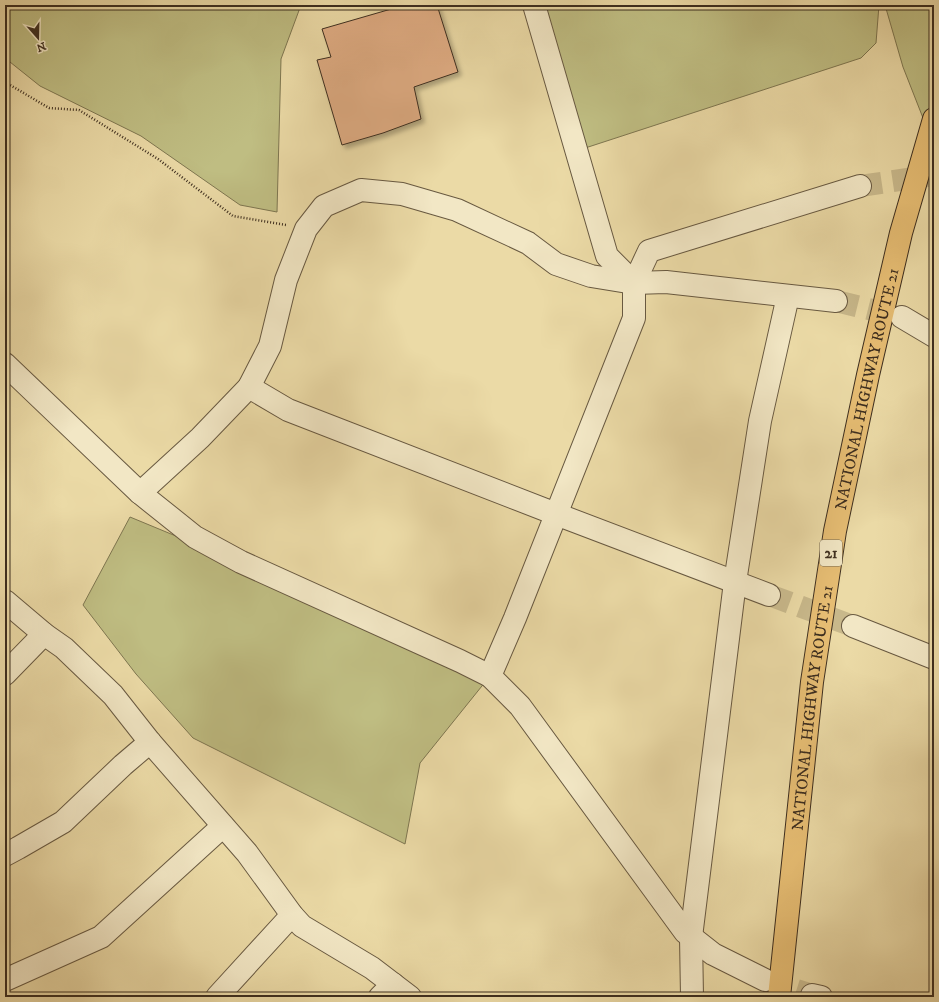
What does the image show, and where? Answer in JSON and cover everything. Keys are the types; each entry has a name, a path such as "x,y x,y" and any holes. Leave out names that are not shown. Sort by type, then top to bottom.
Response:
{"highway":[{"name":"NATIONAL HIGHWAY ROUTE 21","path":"779,997 812,682 834,531 868,375 900,241 934,119"}],"street":[{"path":"534,5 607,256 634,283"},
{"path":"490,676 515,618 634,318 634,283 649,251 860,186"},
{"path":"140,492 200,438 249,387 270,346 286,280 306,229 324,206 361,190 402,194 457,210 528,243 556,264 591,276 634,283 666,282 836,301"},
{"path":"692,997 691,937 735,582 760,421 788,296"},
{"path":"902,317 934,336"},
{"path":"5,364 140,492 195,537 241,562 490,676 520,706 684,932 713,954 765,980"},
{"path":"249,387 288,410 769,595"},
{"path":"5,601 44,634 64,648 113,695 150,742 247,853 292,915 302,926 372,968 386,990 410,997"},
{"path":"853,626 934,658"},
{"path":"5,674 44,634"},
{"path":"5,855 63,822 122,765 150,742"},
{"path":"5,980 101,937 223,826"},
{"path":"217,997 292,915"}],"path":[{"path":"5,82 49,108 79,110 158,159 233,216 306,229"}],"shaded area":[{"path":"5,5 301,5 281,59 277,212 240,205 141,136 40,86 5,58"},
{"path":"534,5 879,5 876,43 861,58 576,151"},
{"path":"885,5 934,5 934,146 903,67"},
{"path":"130,517 282,580 490,676 420,763 405,844 193,738 136,674 83,605"}],"building":[{"path":"405,5 437,5 458,72 414,87 421,119 383,133 342,145 317,60 331,57 322,29"}],"tunnel":[{"path":"860,186 934,175"},
{"path":"836,301 901,317"},
{"path":"769,595 853,626"},
{"path":"765,980 812,995"}]}
